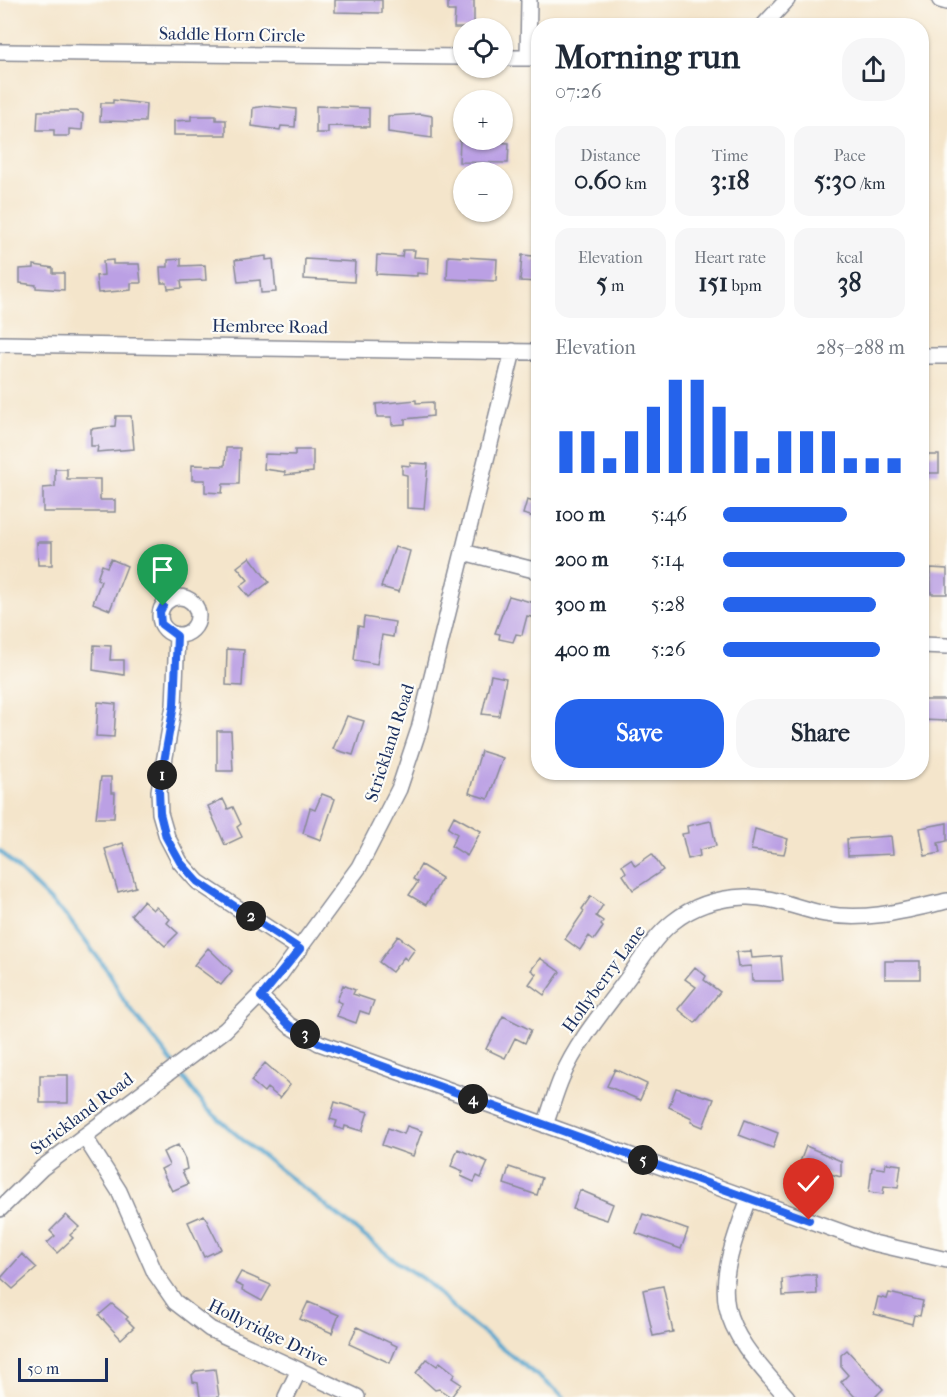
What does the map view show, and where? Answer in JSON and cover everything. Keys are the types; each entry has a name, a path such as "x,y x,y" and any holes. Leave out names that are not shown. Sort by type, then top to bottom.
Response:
{"street":[{"path":"529,0 531,29"},
{"path":"771,18 788,0"},
{"path":"940,0 947,2"},
{"name":"Saddle Horn Circle","path":"0,52 453,57"},
{"path":"513,58 531,58"},
{"name":"Hembree Road","path":"0,344 531,351"},
{"name":"Strickland Road","path":"0,1209 42,1168 225,1030 261,997 300,949 359,867 399,789 419,729 513,351"},
{"path":"929,356 947,356"},
{"path":"463,552 531,569"},
{"path":"177,636 174,705 159,790 160,813 166,837 180,862 198,882 300,949"},
{"path":"929,645 947,646"},
{"name":"Hollyberry Lane","path":"545,1125 562,1077 581,1043 656,938 690,910 718,900 747,897 769,899 826,914 868,917 947,901"},
{"path":"261,997 289,1025 319,1043 869,1242 947,1260"},
{"name":"Hollyridge Drive","path":"84,1136 119,1191 155,1273 175,1302 210,1329 357,1397"},
{"path":"749,1199 729,1250 725,1275 727,1308 739,1340 787,1397"},
{"path":"286,1397 299,1370"}],"building":[{"path":"335,0 382,0 382,13 335,12"},
{"path":"448,0 474,0 474,18 455,18 455,11 448,11"},
{"path":"113,100 146,104 145,122 100,121 101,103 113,103"},
{"path":"266,106 296,109 295,127 281,126 280,130 252,126 253,108"},
{"path":"316,106 369,108 369,127 328,126 328,133 316,133"},
{"path":"38,111 77,111 83,114 82,130 69,129 69,136 54,136 54,130 37,130"},
{"path":"421,114 432,116 432,138 388,132 388,116"},
{"path":"191,116 216,116 216,120 226,120 226,135 174,135 174,121 191,120"},
{"path":"460,150 509,150 508,162 459,162"},
{"path":"403,250 415,250 414,257 429,258 428,274 417,273 417,276 376,274 377,255 402,257"},
{"path":"522,255 531,256 531,282 520,281"},
{"path":"266,256 266,260 273,259 276,292 261,293 260,280 238,282 235,260"},
{"path":"448,256 497,259 496,281 447,279"},
{"path":"181,259 181,266 205,265 206,280 181,281 182,288 168,289 167,283 161,283 160,267 168,267 168,260"},
{"path":"305,259 355,262 354,282 304,279"},
{"path":"113,260 113,264 139,264 141,283 131,283 131,290 98,293 96,276 104,275 103,261"},
{"path":"34,265 53,268 53,273 64,273 64,290 36,288 36,285 20,283 20,269 34,268"},
{"path":"416,400 416,403 433,402 433,416 405,419 405,424 392,425 392,417 377,417 376,404"},
{"path":"116,416 131,416 134,449 97,452 98,446 91,446 91,429 115,426"},
{"path":"226,448 240,448 239,484 223,484 222,493 205,492 205,480 192,480 192,465 225,466"},
{"path":"295,450 313,450 313,472 285,475 285,472 264,469 265,454 295,455"},
{"path":"929,455 939,455 939,473 929,473"},
{"path":"410,463 428,464 424,509 407,508 407,475 402,474 402,465 410,466"},
{"path":"55,469 67,469 67,479 100,479 100,500 115,500 115,512 43,512 43,488 55,487"},
{"path":"527,500 531,501 531,516 523,514"},
{"path":"37,542 52,542 52,565 38,565"},
{"path":"395,547 410,551 399,592 381,587"},
{"path":"250,557 269,582 249,597 240,586 248,580 237,567"},
{"path":"111,559 127,566 110,610 93,603 101,581 97,579 102,565 107,567"},
{"path":"931,568 947,569 947,594 931,594"},
{"path":"509,596 531,602 531,617 527,616 522,635 516,634 513,642 499,639 500,634 495,633"},
{"path":"364,617 395,622 393,637 382,635 377,664 354,660 358,626 363,627"},
{"path":"94,645 111,646 110,660 124,660 124,675 93,670"},
{"path":"227,649 244,650 242,686 226,685"},
{"path":"491,675 506,678 499,716 482,714"},
{"path":"929,700 947,700 947,721 929,720"},
{"path":"98,702 116,704 114,737 96,736"},
{"path":"347,716 364,721 353,755 333,749"},
{"path":"217,731 231,731 233,771 217,771"},
{"path":"481,751 503,758 488,799 469,793"},
{"path":"101,777 111,777 111,793 115,793 114,818 96,818"},
{"path":"322,794 335,799 321,840 303,833 310,808 315,810"},
{"path":"223,799 228,809 233,807 241,824 237,827 242,837 225,845 208,806"},
{"path":"454,816 481,831 467,856 451,846 457,834 448,828"},
{"path":"711,821 716,846 699,850 700,856 688,859 682,834 688,833 687,826"},
{"path":"947,823 947,841 938,843 940,853 925,856 920,828"},
{"path":"755,829 788,839 784,854 751,850"},
{"path":"891,836 893,854 848,856 847,839"},
{"path":"123,843 136,887 118,892 105,849"},
{"path":"652,854 663,870 633,890 623,875 626,872 622,865 631,859 635,866"},
{"path":"421,865 442,878 426,905 409,895 418,882 413,879"},
{"path":"591,896 603,905 596,916 603,921 601,925 603,927 594,940 589,936 580,950 565,939"},
{"path":"143,901 153,910 156,907 170,919 167,923 178,933 165,946 131,915"},
{"path":"398,936 415,949 407,960 404,957 392,972 379,962"},
{"path":"208,948 232,971 221,985 194,965"},
{"path":"751,951 752,958 781,956 783,981 752,981 751,966 738,967 736,952"},
{"path":"540,958 560,972 544,995 529,984 536,974 531,970"},
{"path":"885,961 920,961 920,979 885,979"},
{"path":"695,967 706,976 704,980 720,992 695,1023 678,1009 696,987 685,979"},
{"path":"343,985 355,990 353,994 374,1001 369,1014 360,1011 356,1023 337,1016 342,1003 337,1001"},
{"path":"503,1016 531,1030 525,1043 515,1038 505,1058 486,1049"},
{"path":"265,1063 290,1085 280,1098 267,1088 264,1092 251,1081"},
{"path":"615,1069 647,1084 640,1100 607,1086"},
{"path":"40,1075 68,1075 68,1103 40,1103"},
{"path":"676,1088 714,1099 703,1127 691,1122 692,1118 669,1107"},
{"path":"335,1102 368,1112 362,1131 345,1126 344,1130 335,1127 337,1121 330,1119"},
{"path":"745,1120 778,1133 773,1148 739,1135"},
{"path":"407,1126 422,1131 413,1156 382,1145 388,1128 404,1134"},
{"path":"178,1145 185,1159 187,1169 182,1171 188,1184 172,1191 161,1169 169,1165 163,1152"},
{"path":"806,1146 841,1161 841,1177 816,1170 817,1168 800,1162"},
{"path":"458,1149 488,1162 481,1178 477,1176 474,1182 461,1176 463,1171 451,1166"},
{"path":"886,1163 901,1165 898,1188 884,1186 883,1194 869,1192 872,1167 885,1169"},
{"path":"509,1167 542,1178 537,1195 504,1184"},
{"path":"580,1190 613,1204 607,1220 573,1209"},
{"path":"643,1214 688,1230 681,1249 636,1233"},
{"path":"66,1215 79,1227 70,1235 73,1238 57,1253 47,1243 55,1236 50,1231"},
{"path":"204,1215 221,1249 204,1257 188,1222"},
{"path":"22,1254 37,1268 13,1289 1,1278"},
{"path":"241,1272 271,1285 262,1301 242,1290 243,1287 235,1283"},
{"path":"816,1275 817,1294 783,1296 782,1279"},
{"path":"663,1286 673,1332 653,1336 643,1290"},
{"path":"889,1293 923,1301 920,1316 914,1315 912,1324 874,1314 878,1297 887,1299"},
{"path":"308,1302 339,1315 332,1333 300,1319"},
{"path":"112,1304 128,1317 126,1319 134,1327 121,1339 99,1315"},
{"path":"357,1327 397,1346 390,1363 349,1344"},
{"path":"847,1350 883,1389 875,1397 855,1397 841,1382 848,1375 841,1367 841,1355"},
{"path":"427,1359 437,1366 440,1362 455,1374 452,1378 461,1384 451,1397 439,1389 435,1390 416,1373"},
{"path":"215,1369 219,1397 200,1397 198,1383 193,1382 192,1375 196,1371"}],"waterway":[{"path":"0,851 68,918 110,974 124,1001 173,1063"},
{"path":"177,1069 205,1107 245,1142 397,1262 426,1281 462,1316 564,1397"}],"route":[{"path":"163,606 160,612 161,624 165,630 177,636 174,705 159,790 160,813 166,837 180,862 198,882 300,949 261,997 289,1025 319,1043 809,1220"}]}
